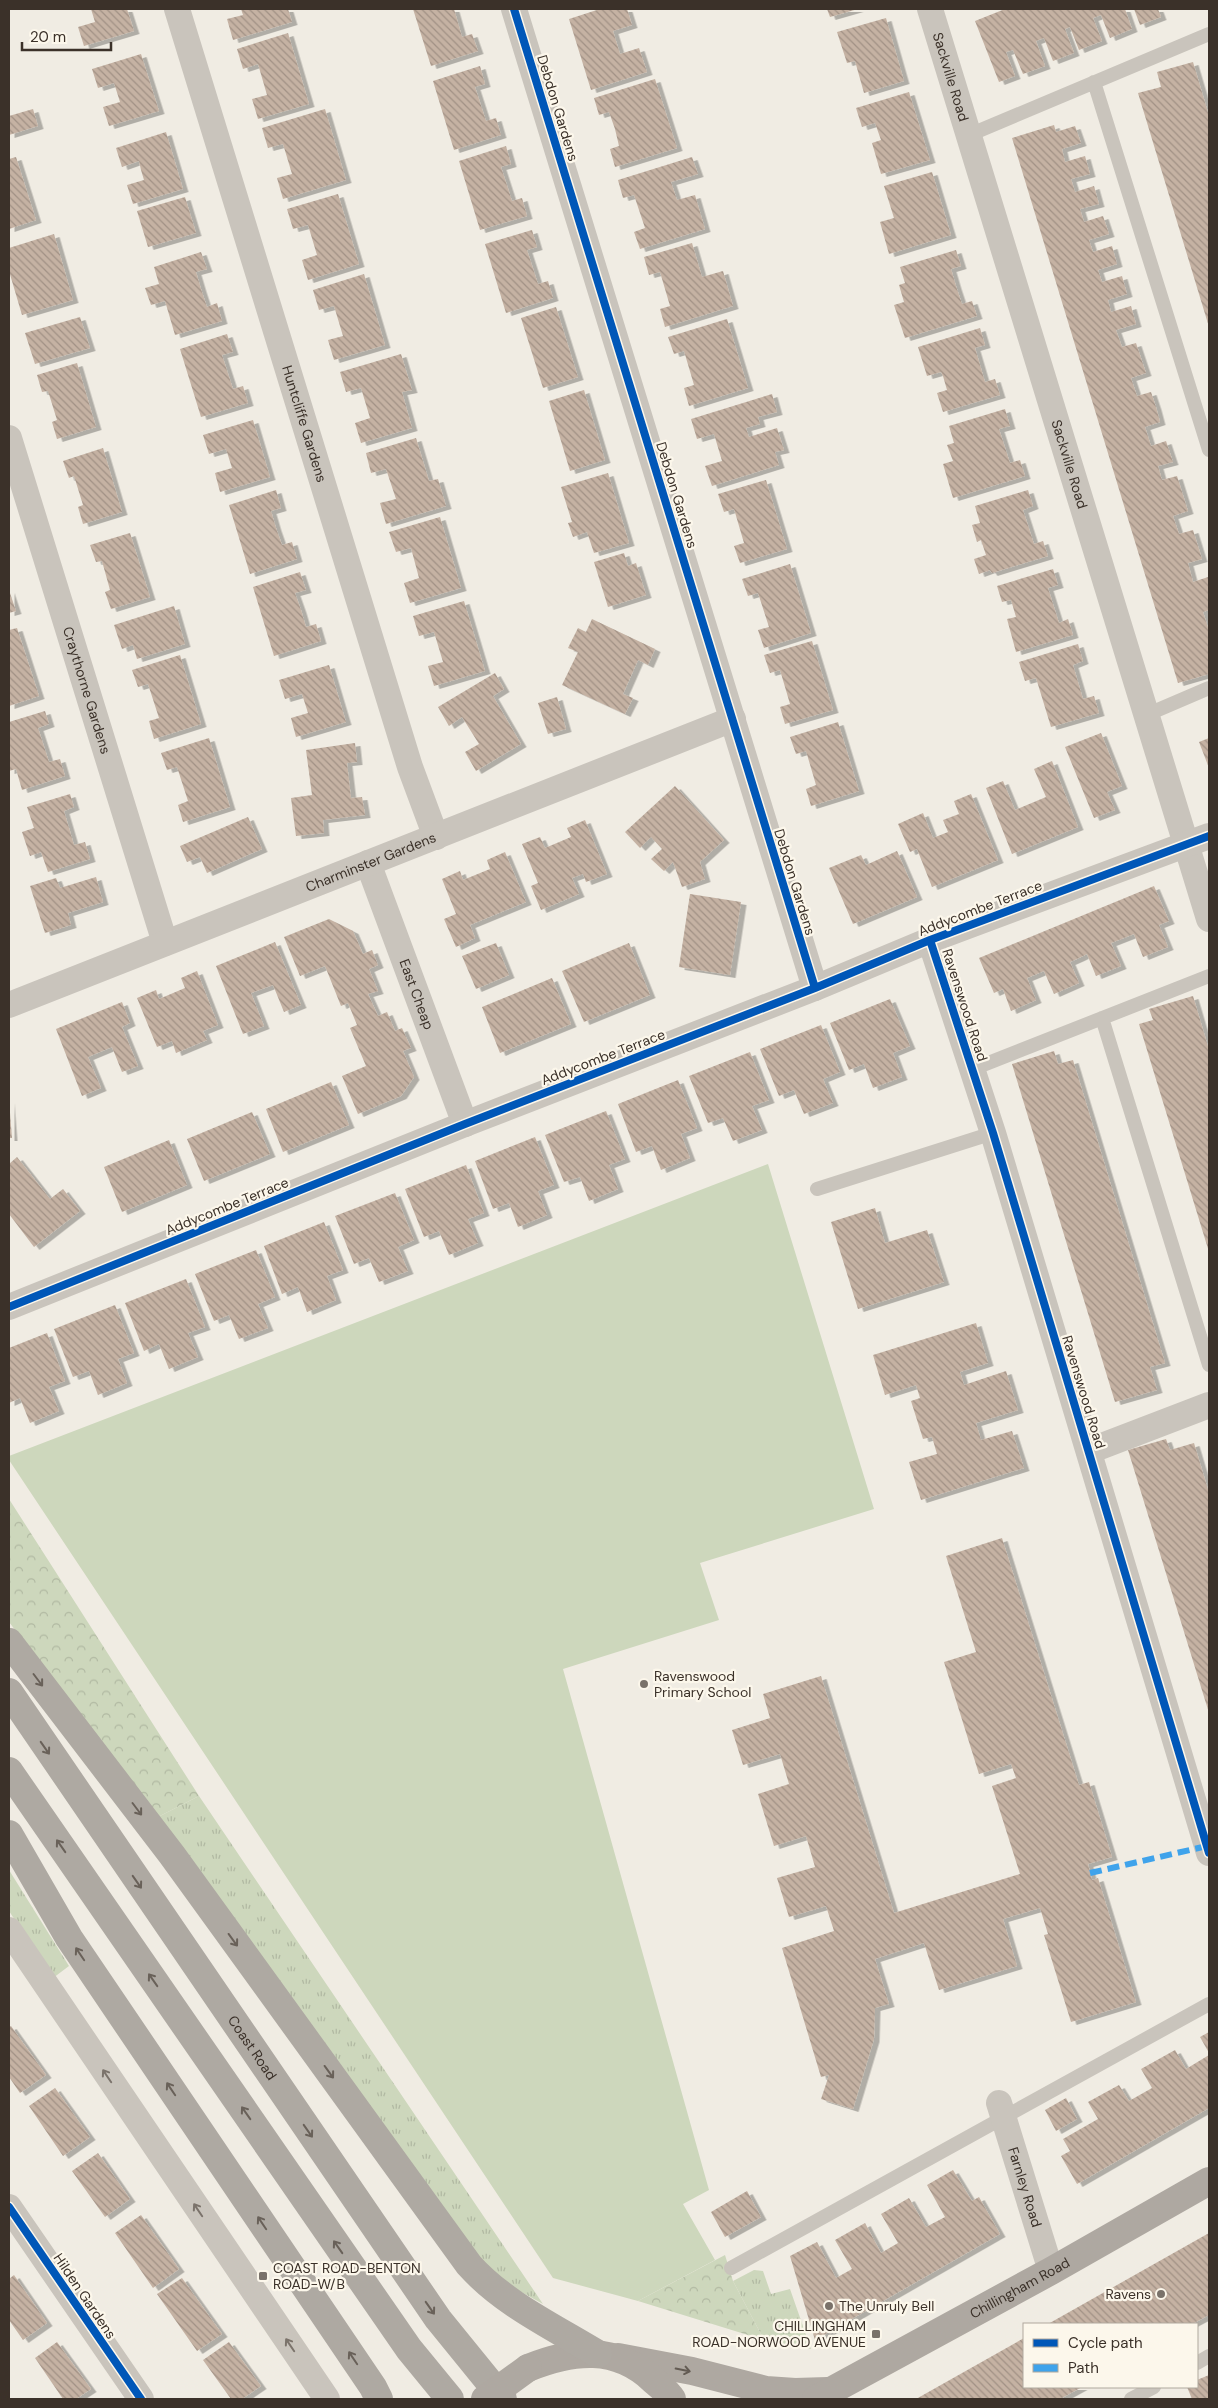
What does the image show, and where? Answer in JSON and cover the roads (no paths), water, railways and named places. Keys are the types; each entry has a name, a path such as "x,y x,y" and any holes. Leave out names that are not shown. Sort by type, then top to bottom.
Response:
{"highway":[{"path":"9,1642 172,1855 469,2265 485,2283 500,2295 608,2355"},
{"name":"Coast Road","path":"9,1692 27,1723 438,2319 503,2399"},
{"path":"9,1770 409,2349 450,2399"},
{"path":"9,1834 69,1938 362,2371 379,2399"}],"main road":[{"name":"Chillingham Road","path":"485,2399 528,2368 567,2356 608,2355 692,2371 766,2390 822,2395 1051,2271 1209,2181"},
{"path":"608,2355 646,2373 672,2399"}],"street":[{"name":"Huntcliffe Gardens","path":"177,9 410,767 436,837"},
{"name":"Debdon Gardens","path":"514,9 814,988"},
{"name":"Sackville Road","path":"934,10 969,135 1146,714 1198,841 1209,919"},
{"name":"Craythorne Gardens","path":"9,438 165,943"},
{"name":"Charminster Gardens","path":"9,1005 733,719"},
{"name":"Addycombe Terrace","path":"9,1307 465,1124 814,988 930,940 1198,841"},
{"name":"East Cheap","path":"368,863 465,1124"},
{"name":"Ravenswood Road","path":"930,940 993,1133 1209,1853"},
{"path":"1089,1451 1209,1405"},
{"path":"9,1930 328,2399"},
{"name":"Farnley Road","path":"1002,2111 1051,2271"},
{"name":"Hilden Gardens","path":"9,2207 141,2399"}],"lane":[{"path":"969,135 1209,34"},
{"path":"1094,82 1209,450"},
{"path":"1146,714 1209,688"},
{"path":"973,1069 1209,976"},
{"path":"1102,1018 1209,1365"},
{"path":"817,1189 993,1133"},
{"path":"731,2268 1002,2111 1209,2004"},
{"path":"1198,2362 1209,2356"},
{"path":"1131,2399 1152,2388"}],"place":[{"name":"Ravenswood Primary School","path":"644,1684"},
{"name":"COAST ROAD-BENTON ROAD-W/B","path":"263,2276"},
{"name":"Ravens","path":"1161,2294"},
{"name":"The Unruly Bell","path":"829,2306"},
{"name":"CHILLINGHAM ROAD-NORWOOD AVENUE","path":"876,2334"}]}
